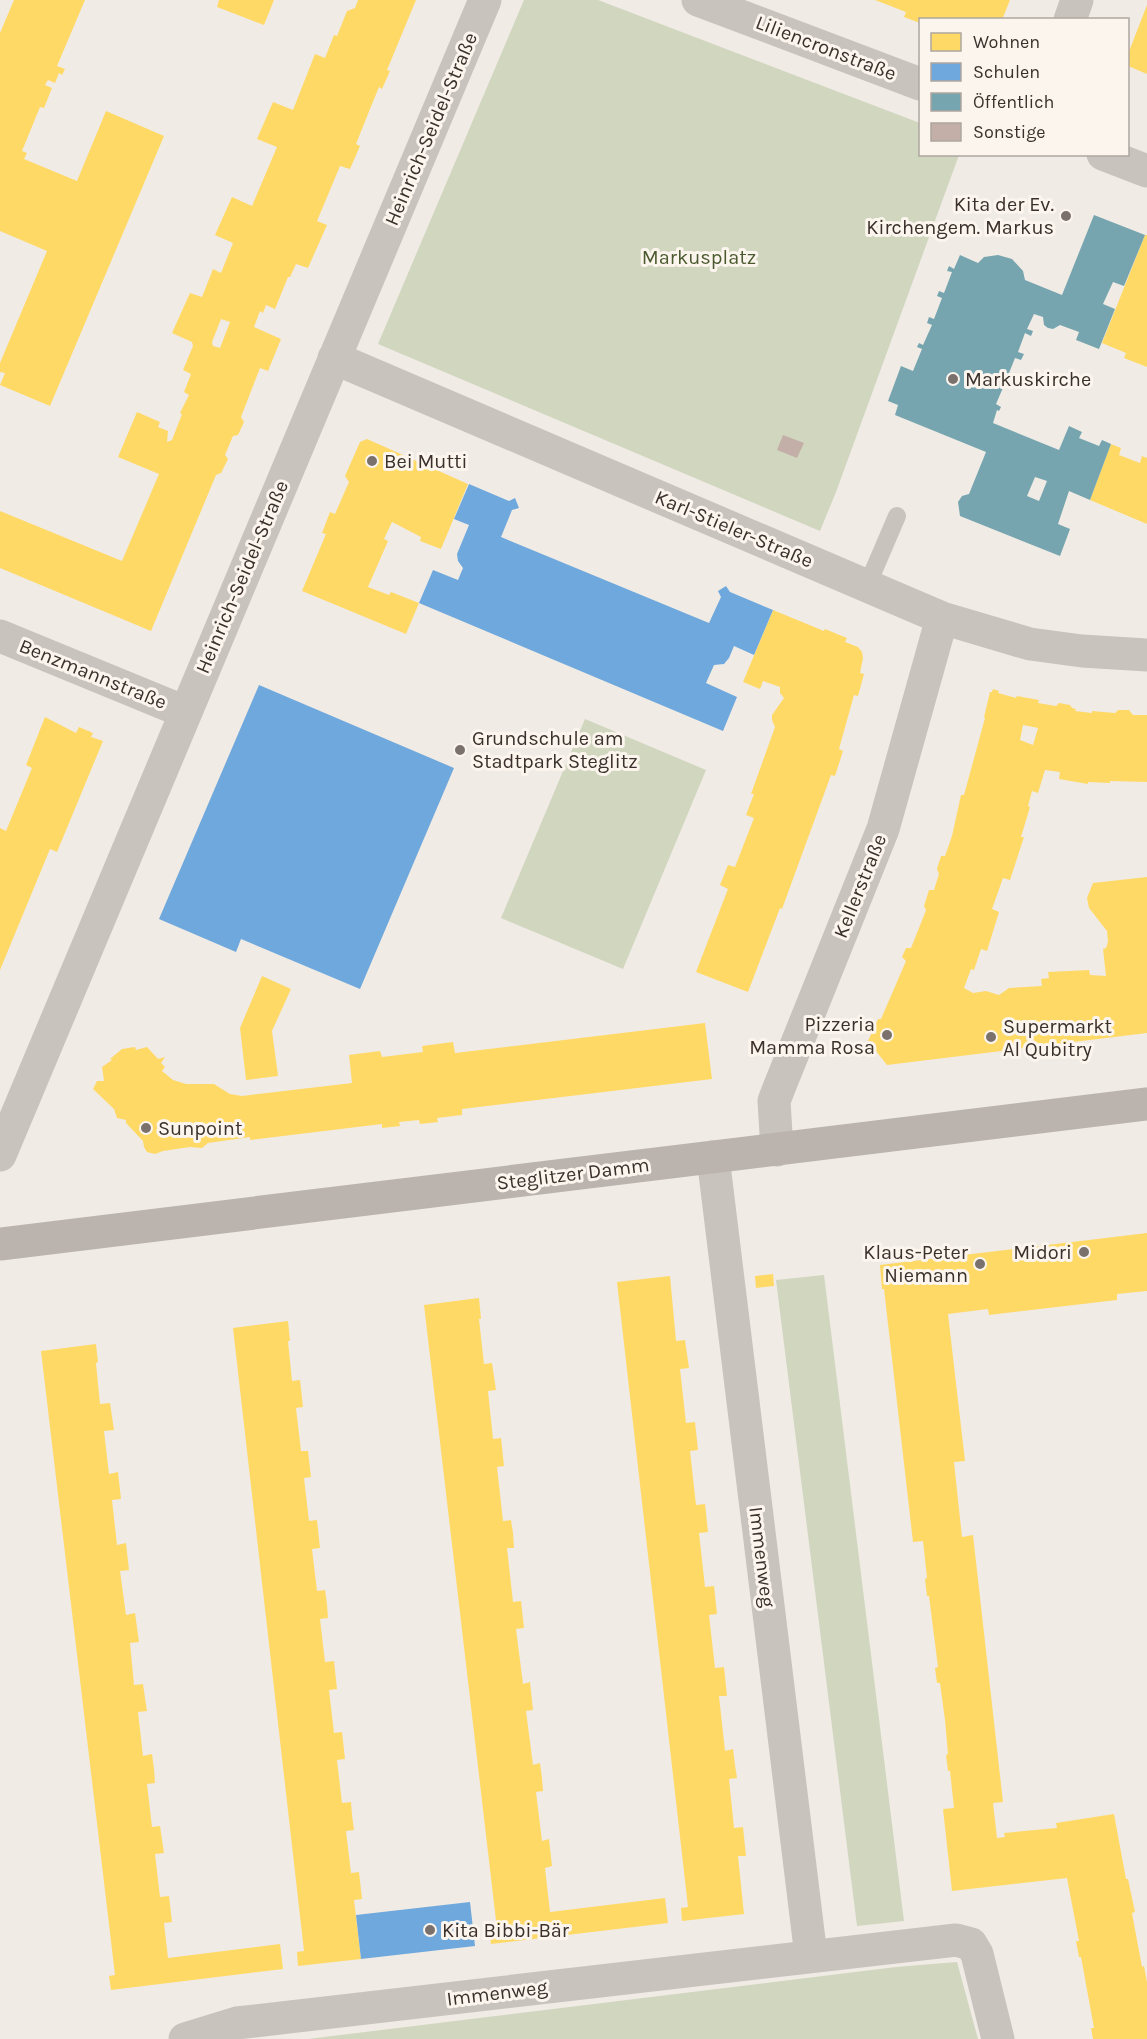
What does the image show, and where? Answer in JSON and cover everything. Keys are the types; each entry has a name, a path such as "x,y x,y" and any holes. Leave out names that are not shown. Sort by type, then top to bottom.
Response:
{"main road":[{"name":"Steglitzer Damm","path":"0,1244 1147,1104"}],"street":[{"name":"Heinrich-Seidel-Straße","path":"0,1155 485,0"},
{"name":"Liliencronstraße","path":"698,0 919,83"},
{"path":"1071,18 1077,0"},
{"path":"1108,156 1147,171"},
{"name":"Karl-Stieler-Straße","path":"334,358 942,618 1030,644 1082,651 1147,655"},
{"name":"Kellerstraße","path":"777,1150 774,1101 778,1088 883,830 942,618"},
{"name":"Benzmannstraße","path":"0,636 185,712"},
{"name":"Immenweg","path":"713,1157 811,1956"},
{"name":"Immenweg","path":"185,2039 237,2024 931,1941 956,1940 971,1944 977,1954 998,2039"}],"lane":[{"path":"867,586 897,516"}],"green space":[{"name":"Markusplatz","path":"524,0 598,0 919,123 919,156 959,156 820,531 378,344"},
{"path":"585,719 706,770 623,969 501,918"},
{"path":"824,1275 904,1921 857,1926 776,1280"},
{"path":"957,1962 978,2039 308,2039 896,1967"}],"building: Wohnen":[{"path":"14,0 85,0 57,66 65,69 62,75 59,73 55,83 48,80 45,85 52,88 44,108 40,107 22,151 27,153 24,159 77,181 106,111 164,136 50,406 0,385 5,373 0,372 0,363 47,251 0,231 0,33"},
{"path":"219,0 274,0 264,25 217,7"},
{"path":"358,0 416,0 387,70 390,71 382,89 379,87 356,144 360,146 350,169 340,166 317,221 327,225 308,268 296,264 275,309 266,305 263,313 260,311 254,327 281,339 268,371 260,368 241,417 244,422 238,435 233,436 225,455 228,459 221,473 216,475 151,631 0,568 0,511 122,561 159,474 118,457 137,412 160,422 158,427 168,431 167,442 172,440 182,414 180,413 189,395 184,392 191,374 183,370 193,346 192,342 172,333 190,293 202,297 213,269 221,273 233,243 215,235 232,197 252,206 277,147 257,139 273,102 293,110 315,54 325,58 347,11 355,8","holes":["221,319 230,322 220,348 213,346 212,342"]},
{"path":"875,0 1010,0 1003,18 919,18 919,23 904,17 906,12"},
{"path":"1147,5 1147,74 1129,66 1129,51"},
{"path":"1145,235 1147,235 1147,367 1124,358 1126,353 1102,343"},
{"path":"367,439 468,484 441,549 420,541 421,537 392,522 384,539 388,541 368,587 389,595 391,592 419,603 406,634 302,591 326,534 322,533 330,512 335,514 349,482 345,476 360,442"},
{"path":"1111,444 1121,448 1119,455 1140,463 1142,456 1147,458 1147,524 1090,500"},
{"path":"773,610 847,638 845,642 858,647 862,652 860,673 864,674 858,696 854,695 839,749 843,751 835,776 831,775 782,909 780,908 748,992 696,972 728,889 720,885 728,865 735,867 754,818 746,815 754,794 751,794 775,727 772,715 784,698 780,693 780,687 763,681 760,689 743,682"},
{"path":"993,689 999,691 998,693 1016,698 1017,696 1039,700 1038,703 1056,706 1059,703 1070,705 1076,709 1075,711 1115,713 1118,710 1129,710 1133,715 1147,715 1147,782 1110,781 1110,783 1088,782 1088,784 1059,779 1060,772 1045,770 1038,793 1032,791 1021,837 1024,837 1010,880 1003,878 992,909 999,912 987,951 981,949 974,970 971,969 964,988 973,993 986,991 999,995 1009,988 1042,986 1041,979 1049,978 1048,972 1089,970 1090,975 1106,976 1103,949 1106,948 1108,942 1107,931 1089,908 1087,898 1093,883 1147,877 1147,1033 887,1065 868,1041 878,1019 881,1019 906,961 902,957 906,948 911,948 926,910 924,906 929,890 934,890 939,874 937,869 941,856 945,856 952,836 961,795 964,795 990,692","holes":["1023,725 1038,728 1033,745 1020,740"]},
{"path":"45,717 76,733 79,727 93,733 91,737 103,741 57,852 50,849 0,970 0,828 6,831 32,768 26,765"},
{"path":"262,976 291,989 272,1031 278,1076 246,1080 240,1028"},
{"path":"705,1023 712,1079 462,1109 462,1115 437,1118 438,1122 420,1124 419,1120 399,1122 400,1126 382,1128 382,1124 250,1140 250,1137 208,1143 202,1148 190,1147 155,1154 147,1152 143,1141 126,1123 126,1120 117,1118 114,1109 93,1089 97,1081 104,1081 102,1067 112,1060 110,1059 122,1049 135,1047 136,1050 147,1047 158,1059 165,1057 161,1063 165,1067 162,1071 173,1080 186,1084 214,1084 230,1094 242,1096 352,1083 349,1055 380,1051 382,1057 423,1052 422,1046 453,1042 455,1053"},
{"path":"1147,1233 1147,1291 1117,1294 1117,1300 989,1315 988,1309 948,1314 965,1461 954,1462 962,1537 973,1535 1003,1802 993,1803 997,1838 1005,1837 1004,1833 1057,1828 1056,1823 1114,1814 1126,1879 1128,1879 1135,1912 1132,1913 1147,1982 1147,2039 1093,2039 1091,2028 1094,2028 1076,1941 1079,1941 1067,1878 952,1891 943,1809 954,1808 946,1755 948,1754 945,1720 940,1683 937,1683 935,1668 938,1667 929,1596 927,1596 923,1541 913,1542 880,1265"},
{"path":"773,1274 774,1286 756,1288 755,1276"},
{"path":"670,1276 676,1341 685,1340 689,1368 680,1369 686,1423 695,1422 698,1450 690,1451 696,1505 705,1504 708,1532 699,1533 705,1587 714,1586 717,1614 709,1615 715,1668 724,1667 727,1696 719,1696 725,1751 733,1749 737,1778 729,1779 734,1828 743,1827 746,1856 738,1856 744,1914 682,1921 681,1908 688,1907 617,1282"},
{"path":"479,1298 484,1364 492,1363 496,1390 488,1391 493,1439 501,1438 504,1466 497,1467 503,1521 511,1520 513,1533 514,1548 507,1548 513,1602 521,1601 524,1628 516,1629 523,1684 530,1682 533,1710 526,1711 533,1765 540,1763 542,1778 543,1791 536,1792 542,1841 549,1839 552,1866 545,1868 550,1912 665,1898 668,1923 491,1944 489,1930 497,1929 424,1305"},
{"path":"288,1321 292,1381 300,1380 303,1407 296,1408 301,1451 308,1451 311,1477 304,1478 309,1521 317,1520 320,1548 312,1549 317,1591 325,1590 327,1604 328,1618 320,1619 325,1662 334,1661 337,1689 329,1690 334,1733 342,1732 345,1759 337,1760 342,1803 351,1802 354,1830 346,1831 351,1873 359,1872 362,1899 354,1900 361,1959 298,1966 297,1952 304,1951 233,1328"},
{"path":"96,1344 100,1404 110,1403 114,1430 104,1431 109,1474 118,1472 121,1499 112,1500 117,1545 126,1543 129,1570 120,1571 126,1615 135,1613 139,1642 130,1643 134,1685 143,1684 147,1711 138,1712 143,1756 152,1754 154,1769 155,1783 147,1784 152,1827 160,1826 164,1853 155,1854 160,1897 169,1896 172,1922 164,1923 168,1958 280,1944 283,1969 111,1990 109,1976 115,1975 41,1351"}],"building: Schulen":[{"path":"469,484 509,501 515,498 519,508 512,510 501,537 709,623 721,597 718,591 726,586 730,592 773,610 754,655 734,646 724,664 714,665 706,683 737,697 723,731 419,603 433,570 458,580 463,568 458,561 457,554 469,525 454,519"},
{"path":"259,685 454,768 360,989 241,939 236,952 159,919"},
{"path":"470,1902 475,1946 361,1959 356,1915"}],"building: Öffentlich":[{"name":"Markuskirche","path":"1094,215 1145,235 1124,286 1113,282 1103,304 1115,309 1099,349 1076,340 1079,332 1060,325 1053,329 1048,328 1044,325 1043,317 1034,314 1027,329 1033,331 1031,336 1025,333 1018,352 1024,354 1021,360 1015,358 1007,378 1013,380 1010,385 1005,383 996,404 1001,407 999,411 997,410 993,423 1059,450 1069,426 1082,432 1079,438 1099,446 1102,440 1111,444 1090,500 1069,491 1058,524 1070,529 1060,556 960,516 958,502 962,496 969,494 986,452 895,415 898,405 888,401 901,366 913,371 922,349 917,347 919,343 923,345 932,325 927,323 929,317 934,319 942,298 937,296 939,291 944,293 952,272 947,271 949,266 954,269 960,255 978,263 984,257 998,255 1012,259 1023,271 1025,280 1062,295","holes":["1035,477 1047,481 1039,501 1027,496"]}],"building: Sonstige":[{"path":"783,435 804,443 797,458 777,450"}],"place":[{"name":"Kita der Ev. Kirchengem. Markus","path":"1066,216"},
{"name":"Markuskirche","path":"953,379"},
{"name":"Bei Mutti","path":"372,461"},
{"name":"Grundschule am Stadtpark Steglitz","path":"460,750"},
{"name":"Pizzeria Mamma Rosa","path":"887,1035"},
{"name":"Supermarkt Al Qubitry","path":"991,1037"},
{"name":"Sunpoint","path":"146,1128"},
{"name":"Midori","path":"1084,1252"},
{"name":"Klaus-Peter Niemann","path":"980,1264"},
{"name":"Kita Bibbi-Bär","path":"430,1930"}]}
